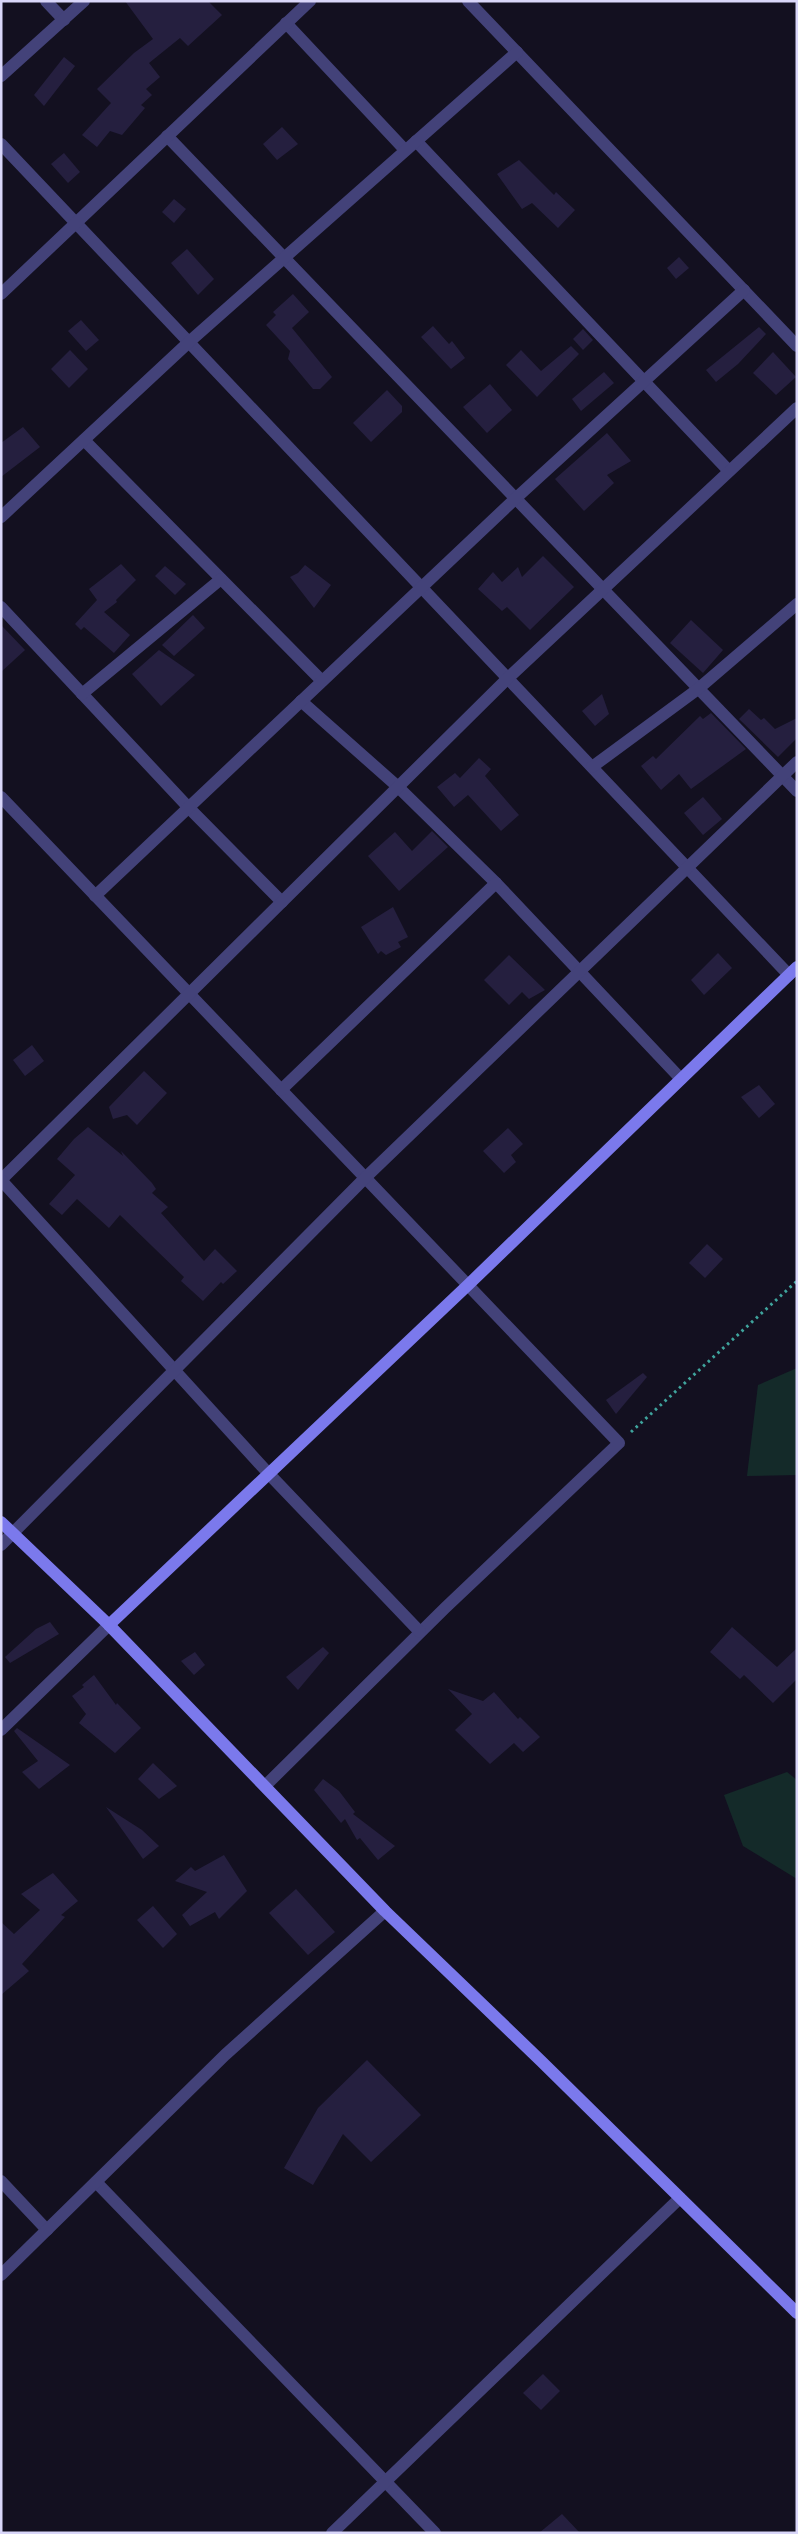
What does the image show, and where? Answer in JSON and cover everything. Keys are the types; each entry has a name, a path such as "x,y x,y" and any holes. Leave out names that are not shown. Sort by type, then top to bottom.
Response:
{"street":[{"path":"46,1 64,20"},
{"path":"1,76 84,1"},
{"path":"1,294 310,1"},
{"path":"468,1 797,346"},
{"path":"286,24 405,150"},
{"path":"1,517 283,257 517,52"},
{"path":"167,136 797,791"},
{"path":"416,141 729,471"},
{"path":"1,144 686,866 793,971 468,1285 109,1625 1,1730"},
{"path":"95,896 515,499 744,290"},
{"path":"420,1632 269,1474 1,1180 507,679 797,408"},
{"path":"84,440 322,681"},
{"path":"82,694 220,578"},
{"path":"592,767 698,689 797,604"},
{"path":"1,606 189,808 282,902"},
{"path":"301,701 398,786 496,883 681,1079"},
{"path":"1,1545 365,1178 686,866 797,762"},
{"path":"1,797 619,1443 420,1632 265,1786"},
{"path":"281,1090 496,883"},
{"path":"1,1522 109,1625 385,1911 797,2313"},
{"path":"1,2275 225,2055 385,1911"},
{"path":"1,2181 47,2230"},
{"path":"96,2182 387,2480 436,2533"},
{"path":"332,2533 680,2198"}],"path":[{"path":"619,1443 797,1281"}],"green space":[{"path":"797,1368 797,1475 747,1476 758,1385"},
{"path":"787,1772 797,1780 797,1879 743,1846 724,1795"}],"building":[{"path":"125,1 208,1 222,15 188,46 180,38 149,63 160,77 146,89 152,95 141,105 145,108 122,135 110,131 97,147 82,135 111,103 97,89 134,53 153,39"},
{"path":"64,57 75,66 44,106 34,95"},
{"path":"282,127 298,144 277,160 263,144"},
{"path":"64,153 80,172 68,183 51,164"},
{"path":"519,160 554,195 556,192 575,210 558,228 532,203 522,209 497,174"},
{"path":"174,199 186,209 174,223 162,212"},
{"path":"187,249 214,279 198,295 171,263"},
{"path":"679,257 689,268 676,279 667,268"},
{"path":"293,294 309,312 292,328 332,377 320,389 313,389 288,359 290,351 266,325 276,315 273,312"},
{"path":"81,320 99,340 86,351 68,331"},
{"path":"433,326 449,344 452,341 465,358 451,369 421,337"},
{"path":"759,327 766,334 738,364 716,382 706,370"},
{"path":"583,329 593,340 583,350 573,339"},
{"path":"571,346 579,354 537,397 506,365 521,350 541,371"},
{"path":"70,350 88,369 69,388 51,369"},
{"path":"773,352 796,377 776,395 753,373"},
{"path":"604,372 614,383 581,411 572,399"},
{"path":"490,384 512,410 487,433 463,407"},
{"path":"387,390 402,406 402,412 371,442 353,423"},
{"path":"23,427 40,447 1,477 1,443"},
{"path":"607,433 631,461 607,475 614,483 584,511 555,479"},
{"path":"543,556 574,587 530,630 507,607 502,611 478,589 493,572 502,582 518,567 522,577"},
{"path":"121,564 136,580 116,600 117,602 104,612 130,635 114,653 84,627 81,630 75,624 97,600 89,589"},
{"path":"305,565 331,585 314,608 290,577 298,573"},
{"path":"165,566 186,584 175,595 155,576"},
{"path":"193,615 205,628 174,656 162,645"},
{"path":"691,620 723,650 703,673 670,643"},
{"path":"1,625 25,650 1,672"},
{"path":"159,650 195,675 161,706 132,674"},
{"path":"602,694 609,714 595,726 582,711"},
{"path":"749,709 761,720 764,718 775,729 797,718 797,738 778,757 739,719"},
{"path":"711,713 746,749 691,789 679,774 661,790 641,766 653,756 656,759 700,716 703,719"},
{"path":"479,758 491,769 485,776 519,815 501,831 468,795 454,807 437,787 455,773 460,778"},
{"path":"703,797 722,819 703,835 684,813"},
{"path":"432,831 448,847 399,891 368,856 395,832 412,851"},
{"path":"393,907 408,937 398,942 401,947 386,955 381,951 378,954 361,927"},
{"path":"718,953 732,968 704,995 691,980"},
{"path":"509,955 545,990 529,999 522,992 509,1005 484,980"},
{"path":"32,1045 44,1061 25,1076 13,1060"},
{"path":"144,1071 167,1093 137,1125 127,1115 113,1119 109,1107"},
{"path":"759,1085 775,1104 759,1118 741,1097"},
{"path":"88,1127 123,1156 121,1151 152,1183 156,1189 152,1193 168,1207 161,1213 204,1261 215,1249 237,1271 223,1284 221,1282 203,1301 181,1281 184,1277 120,1215 109,1228 77,1199 62,1215 49,1204 75,1175 57,1159 74,1139"},
{"path":"508,1128 523,1144 511,1155 516,1162 504,1173 483,1151"},
{"path":"707,1244 723,1259 705,1278 689,1263"},
{"path":"643,1373 647,1377 616,1414 606,1400"},
{"path":"50,1622 59,1634 10,1663 5,1657 36,1629"},
{"path":"732,1627 777,1667 797,1648 797,1679 773,1703 744,1675 740,1679 710,1652"},
{"path":"323,1647 329,1653 298,1690 286,1677"},
{"path":"195,1652 205,1665 194,1675 181,1661"},
{"path":"94,1675 116,1705 117,1703 141,1728 115,1753 79,1723 86,1714 72,1696 84,1687 82,1685"},
{"path":"448,1689 483,1701 494,1692 518,1719 520,1717 540,1737 523,1752 514,1743 490,1764 455,1730 472,1714"},
{"path":"17,1728 70,1765 39,1789 22,1772 38,1761 14,1731"},
{"path":"153,1763 177,1786 159,1799 138,1779"},
{"path":"323,1779 339,1791 355,1812 353,1814 395,1846 378,1860 360,1838 357,1840 345,1819 341,1823 314,1790"},
{"path":"106,1807 142,1830 159,1846 143,1859"},
{"path":"224,1855 247,1891 219,1919 215,1912 190,1926 182,1915 207,1892 175,1881 191,1867 195,1871"},
{"path":"53,1873 78,1901 61,1915 65,1917 22,1964 29,1971 1,1995 1,1922 14,1934 40,1910 21,1894"},
{"path":"296,1889 335,1932 308,1955 269,1913"},
{"path":"153,1906 177,1934 163,1948 137,1920"},
{"path":"367,2060 421,2115 371,2162 343,2134 313,2185 284,2168 318,2108"},
{"path":"543,2374 560,2391 541,2410 523,2393"},
{"path":"562,2514 580,2533 539,2533"}]}
